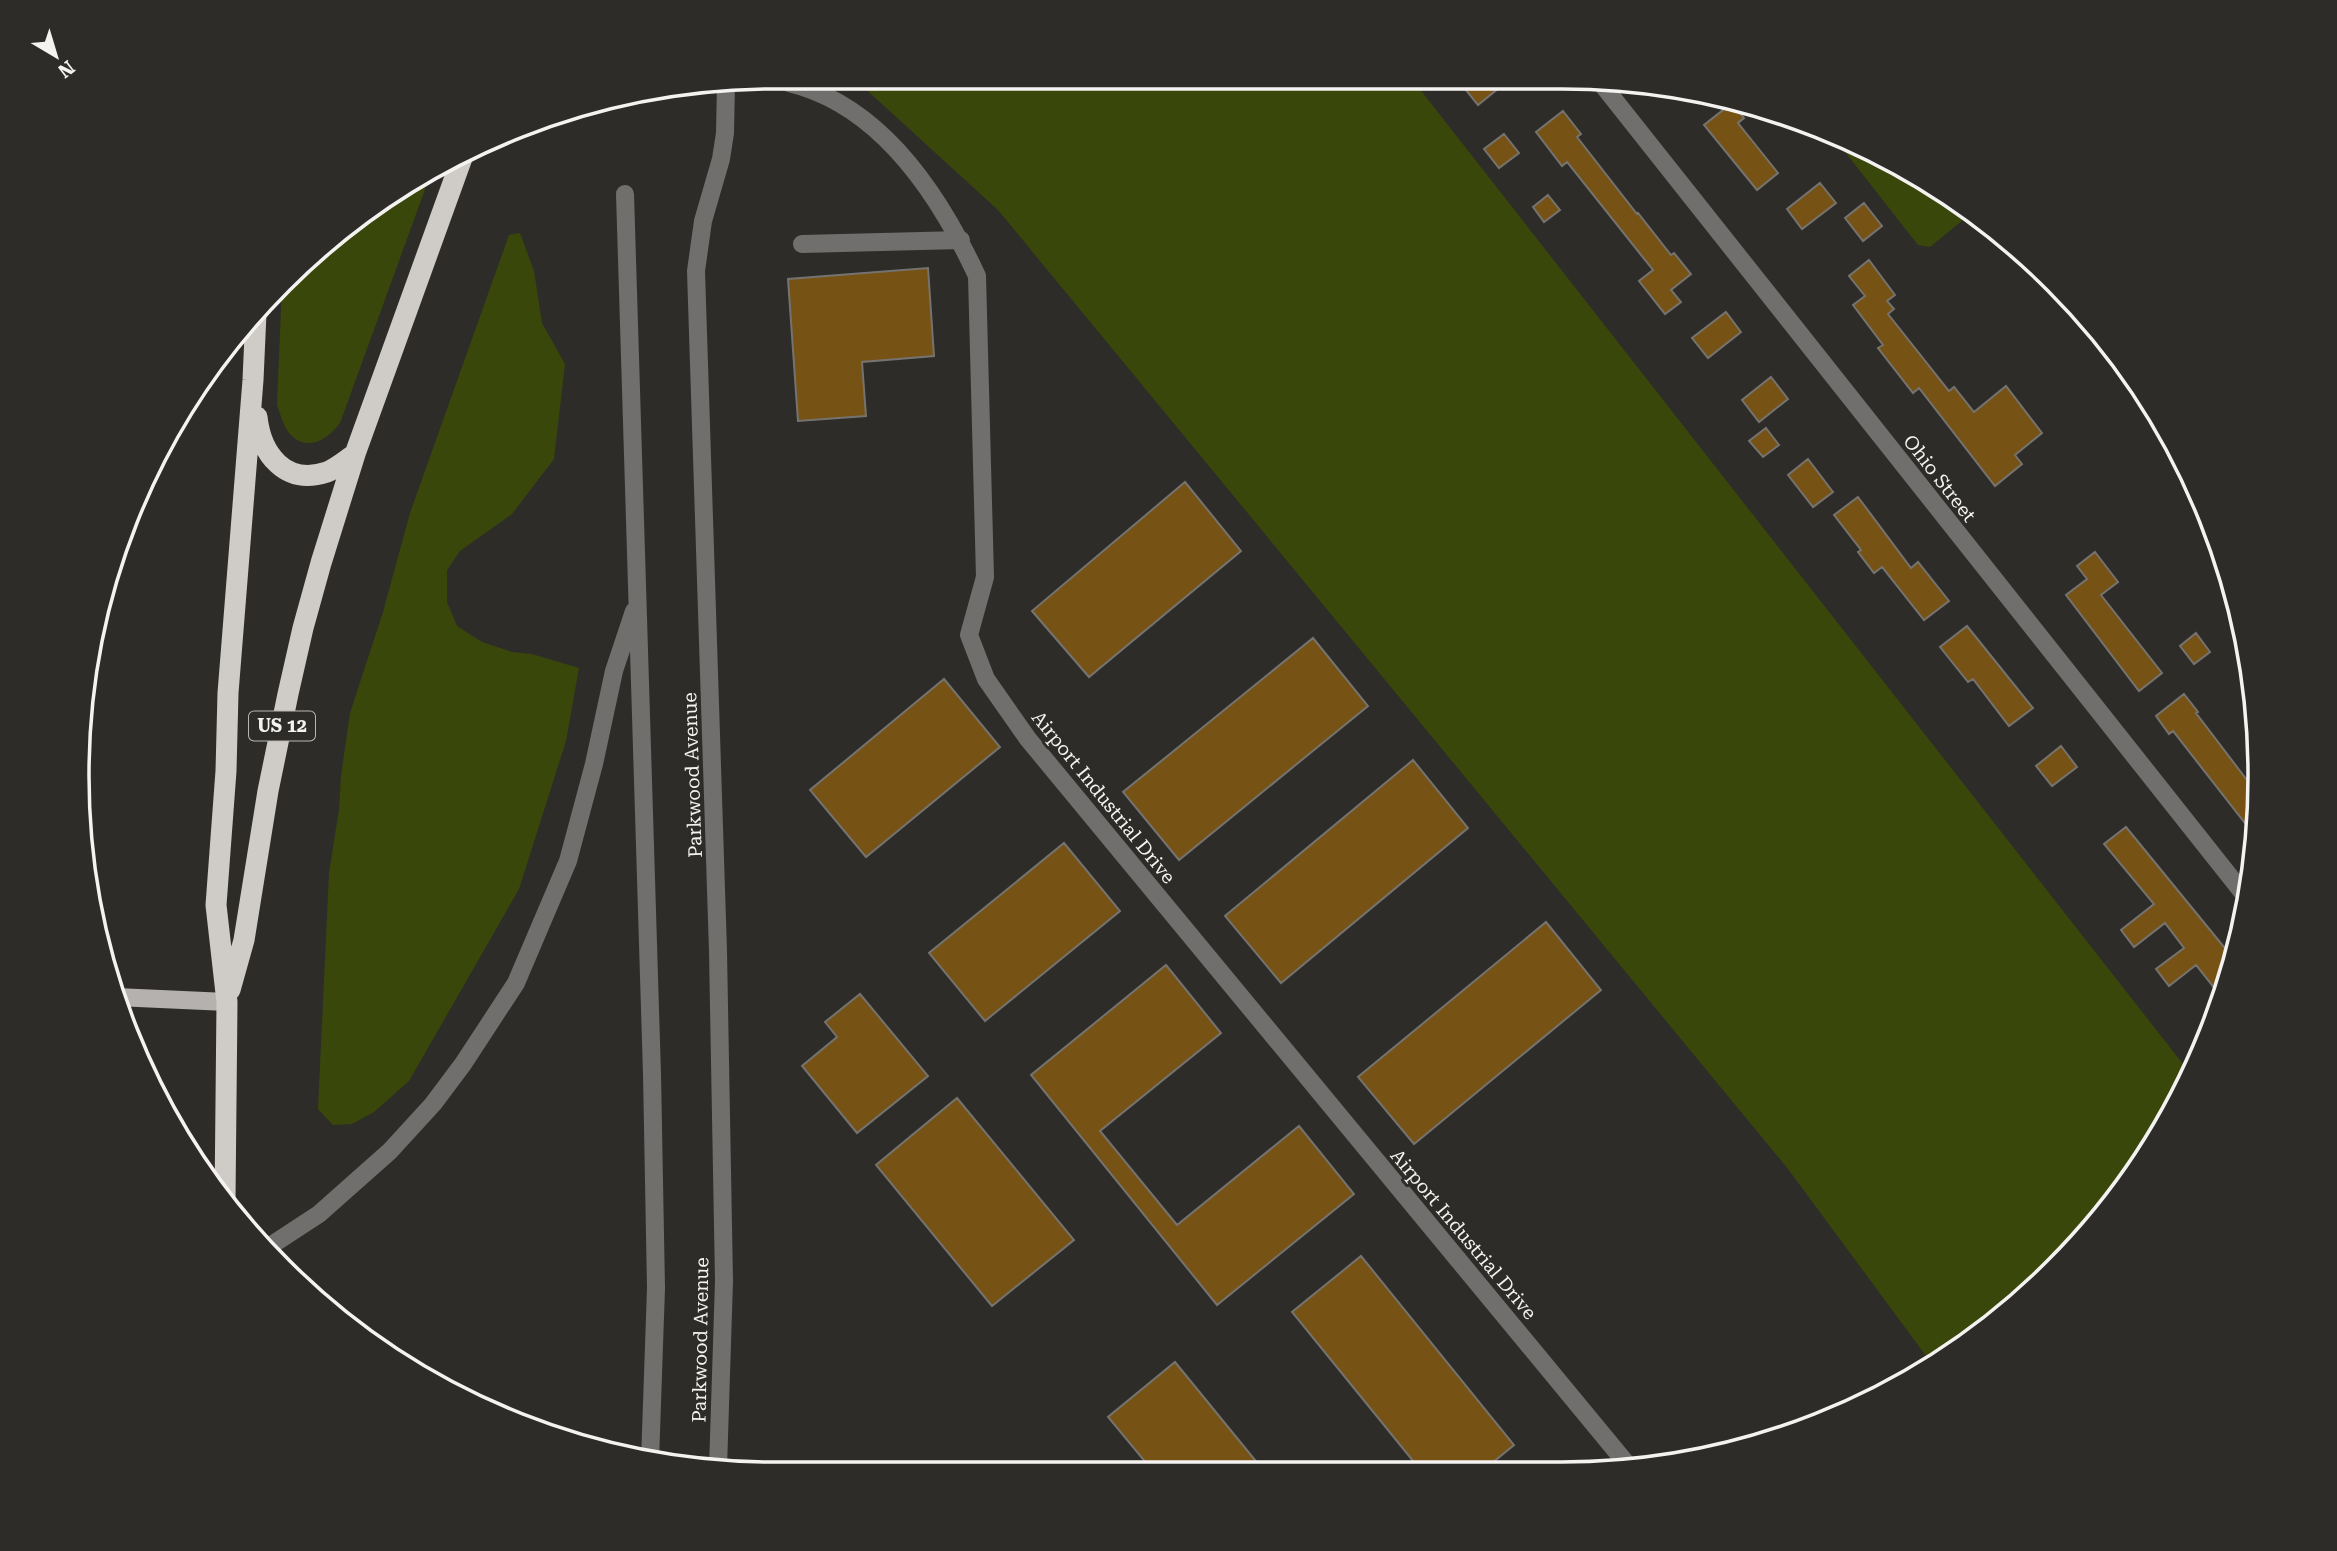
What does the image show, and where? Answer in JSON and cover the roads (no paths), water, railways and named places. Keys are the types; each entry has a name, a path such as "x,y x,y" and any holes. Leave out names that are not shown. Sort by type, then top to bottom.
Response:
{"highway":[{"name":"US 12","path":"227,1002 244,940 268,792 303,628 321,563 355,454 459,167"},
{"name":"US 12","path":"225,1185 227,1002 216,905 226,771 228,693 255,329"},
{"path":"253,380 259,434 267,452 286,470 315,475 330,471 355,454"}],"main road":[{"path":"127,997 227,1002"}],"street":[{"name":"Airport Industrial Drive","path":"804,89 842,104 882,135 940,207 961,240 977,276 985,577 969,635 986,679 1028,739 1622,1459"},
{"name":"Parkwood Avenue","path":"718,1459 724,1281 718,964 696,271 703,221 721,159 725,133 726,91"},
{"name":"Ohio Street","path":"1607,91 2238,887"},
{"path":"625,194 639,597 656,1288 650,1450"},
{"path":"802,244 961,240"},
{"path":"274,1243 319,1214 390,1151 433,1104 463,1064 516,983 568,861 594,764 614,671 639,597"}]}
